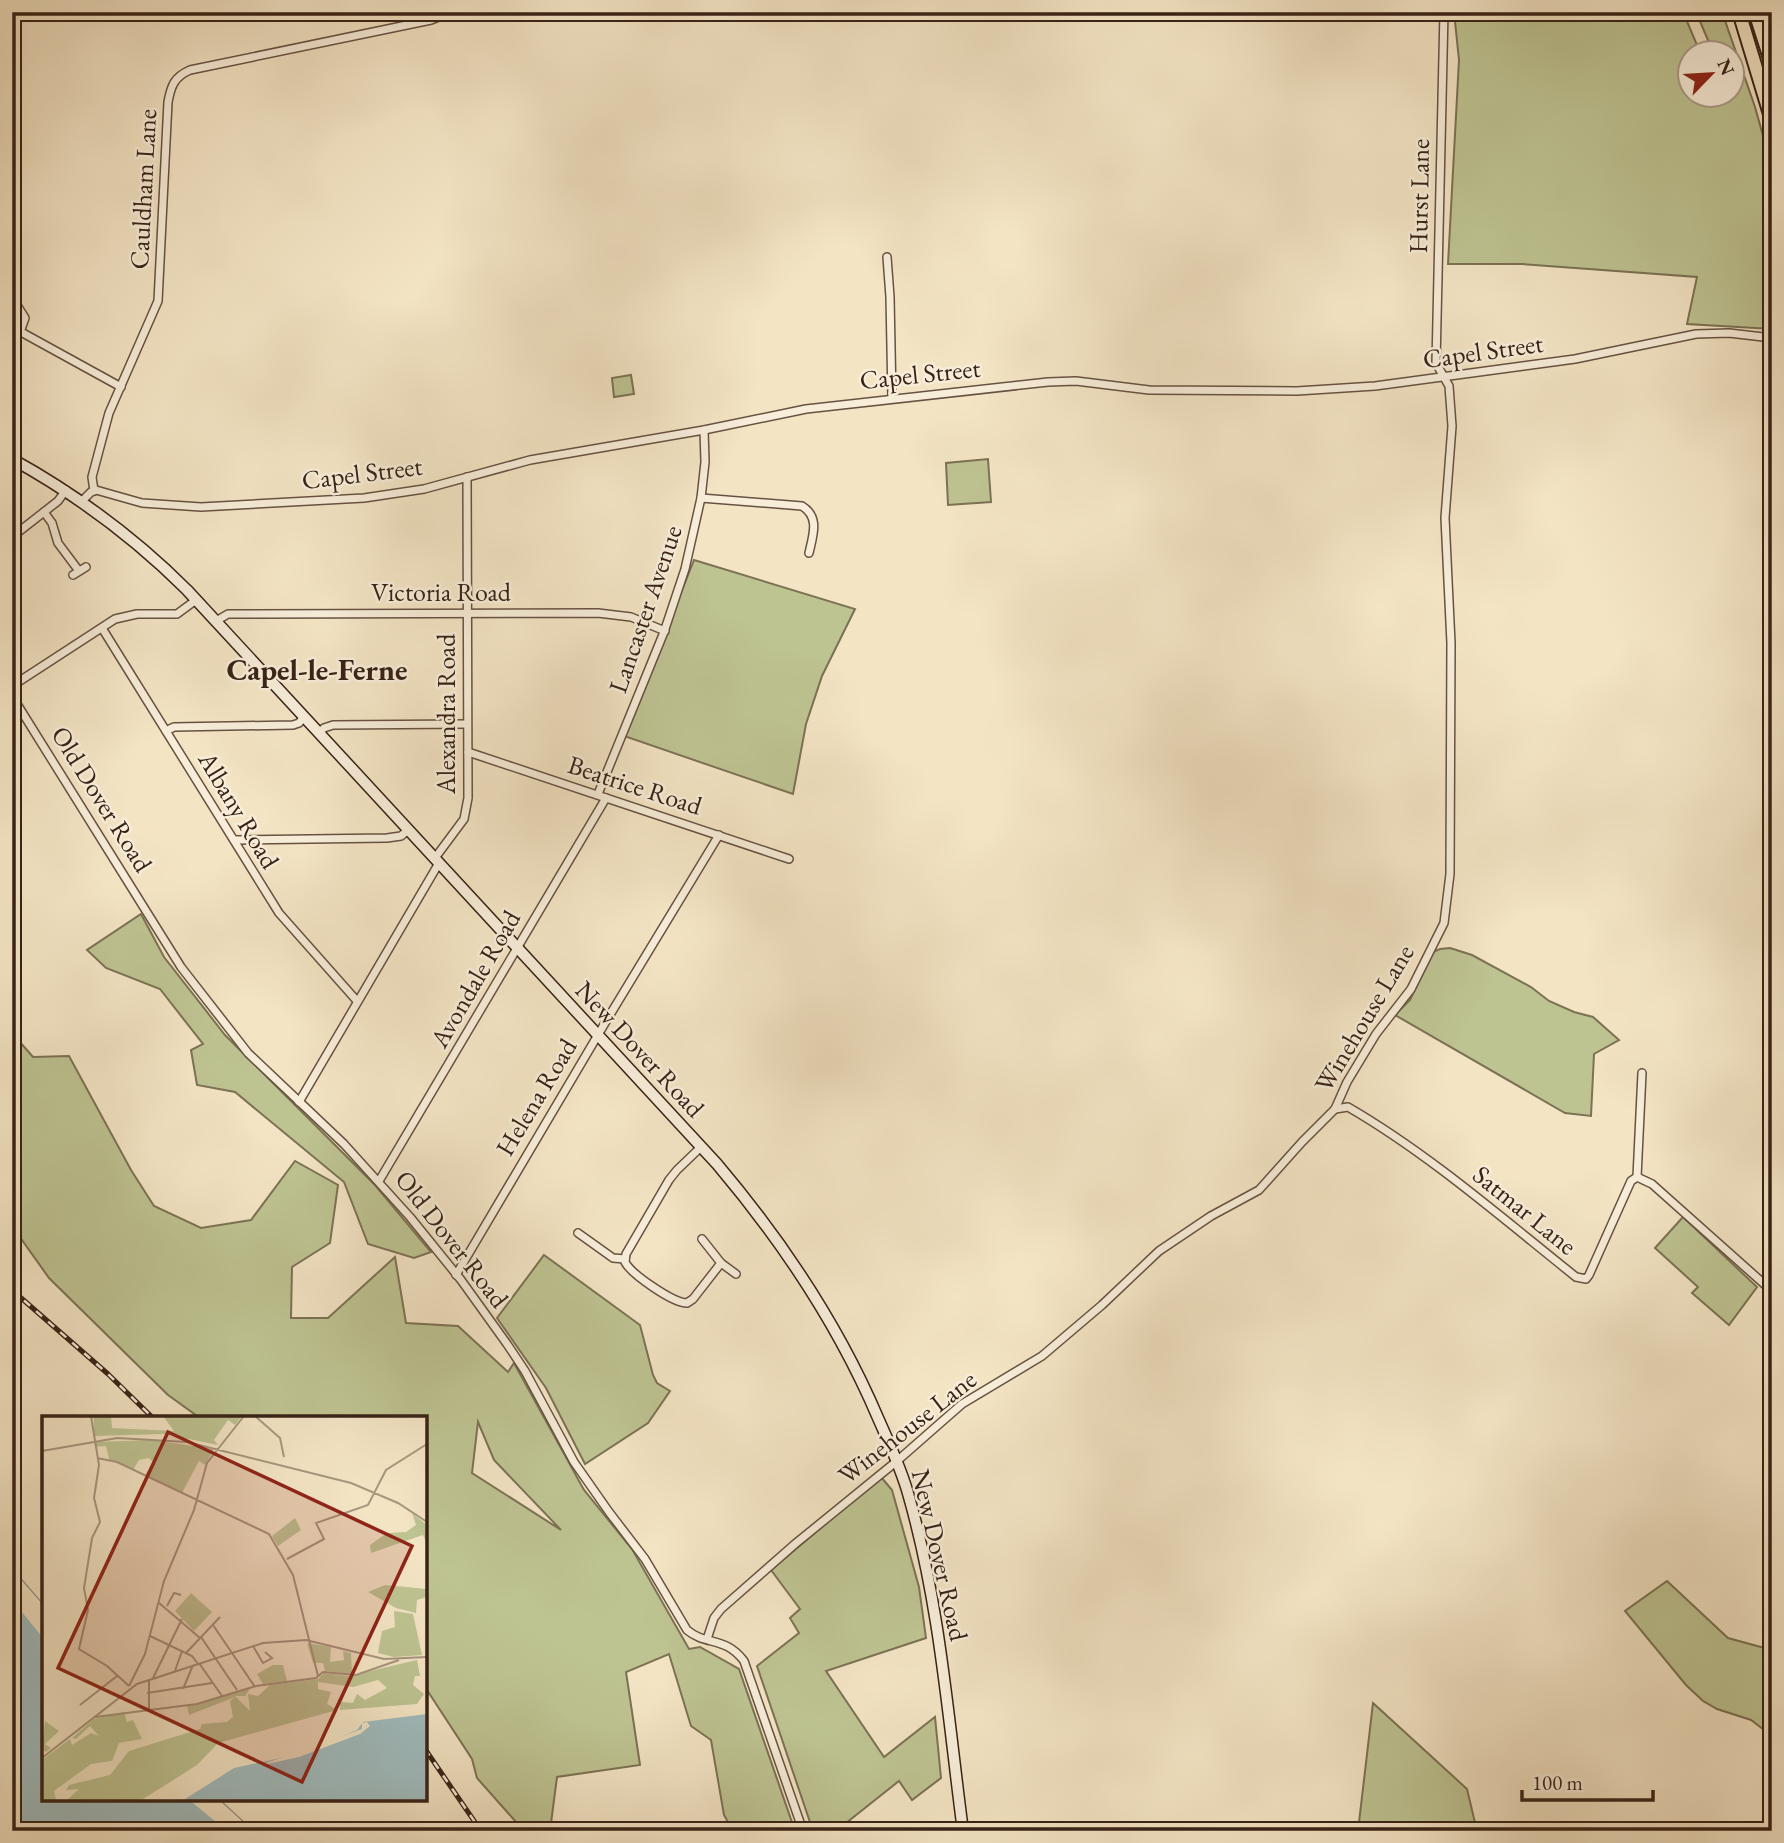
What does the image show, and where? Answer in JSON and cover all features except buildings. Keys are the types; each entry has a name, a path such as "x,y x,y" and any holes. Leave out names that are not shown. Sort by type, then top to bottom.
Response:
{"highway":[{"path":"1739,12 1772,121"},
{"path":"1755,12 1772,65"}],"main road":[{"name":"New Dover Road","path":"12,459 82,501 157,561 196,600 599,1034 757,1212 818,1301 864,1386 897,1461 917,1527 936,1609 963,1831"}],"street":[{"name":"Cauldham Lane","path":"94,491 91,480 94,463 112,407 158,301 171,85 180,75 190,70 432,20 451,12"},
{"name":"Hurst Lane","path":"1444,12 1436,363 1444,379"},
{"path":"887,257 892,398"},
{"path":"12,303 18,307 24,318 16,330 121,387"},
{"name":"Capel Street","path":"94,491 142,502 221,507 364,499 424,489 530,460 704,430 806,409 892,398 1062,381 1149,390 1297,391 1376,386 1444,379 1575,359 1696,334 1729,333 1772,338"},
{"name":"Winehouse Lane","path":"707,1639 714,1618 721,1609 962,1404 1042,1356 1102,1305 1159,1251 1211,1216 1259,1190 1315,1127 1335,1109 1347,1082 1376,1034 1411,989 1444,923 1450,874 1451,643 1446,518 1452,426 1449,386 1444,379"},
{"name":"Lancaster Avenue","path":"598,794 665,631 685,569 701,498 704,430"},
{"name":"Alexandra Road","path":"299,1102 437,860 466,815 467,477"},
{"path":"12,537 61,499 66,490"},
{"path":"82,501 94,491"},
{"path":"701,498 802,506 810,512 814,522 809,553"},
{"path":"44,512 52,523 58,543 79,571"},
{"path":"12,686 115,619 132,614 177,614 196,600"},
{"name":"Victoria Road","path":"216,621 228,614 616,614 641,620 665,631"},
{"name":"Albany Road","path":"102,628 287,925 357,1001"},
{"name":"Old Dover Road","path":"12,696 181,967 248,1053 379,1181 456,1275 525,1371 574,1462 645,1559 670,1598 683,1626 694,1636 724,1644 732,1649 748,1669 803,1831"},
{"path":"166,731 174,727 292,725 299,723 304,717"},
{"path":"319,733 333,724 467,724"},
{"name":"Beatrice Road","path":"468,752 789,859"},
{"name":"Avondale Road","path":"379,1181 607,798"},
{"path":"234,840 387,838 401,836 408,830"},
{"name":"Helena Road","path":"456,1275 719,835"},
{"path":"1642,1073 1637,1177 1652,1184 1772,1291"},
{"name":"Satmar Lane","path":"1335,1109 1348,1107 1365,1117 1451,1177 1576,1277 1586,1279 1589,1275 1631,1181 1637,1177"},
{"path":"701,1147 673,1175 625,1259 632,1272 684,1303 693,1298 720,1263"},
{"path":"578,1233 613,1258 625,1259"},
{"path":"702,1239 720,1263 736,1274"}],"green space":[{"path":"1454,12 1683,12 1694,38 1676,38 1676,108 1746,108 1746,81 1755,107 1772,168 1772,329 1687,324 1697,277 1522,264 1448,264 1459,60"},
{"path":"1696,12 1722,12 1731,38 1707,38"},
{"path":"631,375 634,394 614,397 612,378"},
{"path":"988,459 991,502 948,505 946,463"},
{"path":"694,560 855,609 822,676 806,724 793,794 624,736"},
{"path":"141,914 164,957 225,1035 375,1185 431,1252 414,1258 368,1244 344,1182 235,1092 197,1085 191,1050 203,1044 160,989 106,968 87,950"},
{"path":"1450,948 1472,955 1531,987 1549,1001 1593,1017 1619,1040 1594,1054 1591,1116 1565,1113 1395,1015 1410,1000 1433,952"},
{"path":"12,1033 33,1057 69,1056 131,1170 154,1206 201,1228 251,1220 295,1161 338,1185 330,1243 292,1267 291,1318 328,1318 395,1257 406,1323 458,1326 508,1372 514,1363 584,1490 632,1549 689,1649 700,1647 739,1669 795,1831 733,1831 724,1815 711,1740 691,1726 669,1654 626,1672 640,1765 557,1777 550,1831 524,1831 477,1778 472,1759 427,1690 427,1416 197,1416 168,1395 49,1278 12,1226","holes":["478,1422 494,1460 561,1530 472,1473"]},
{"path":"1683,1217 1757,1287 1729,1325 1692,1293 1698,1287 1655,1248"},
{"path":"544,1255 640,1325 653,1375 657,1383 670,1391 648,1423 585,1464 546,1388 497,1318"},
{"path":"881,1477 892,1490 919,1587 926,1638 826,1671 884,1757 935,1717 941,1778 912,1800 899,1781 836,1831 813,1831 757,1666 799,1633 790,1618 800,1609 771,1570"},
{"path":"1667,1581 1728,1638 1772,1650 1772,1736 1751,1720 1717,1709 1703,1701 1686,1685 1625,1611"},
{"path":"1373,1703 1467,1789 1477,1831 1358,1831"}],"water":[{"path":"12,1569 42,1604 42,1801 220,1801 253,1831 12,1831"}],"pier":[{"path":"12,1569 42,1604 42,1637 12,1600"},
{"path":"190,1801 220,1801 253,1831 227,1831"}],"railway":[{"path":"12,1290 108,1374 151,1416"},
{"path":"427,1752 481,1831"}],"district":[{"name":"Capel-le-Ferne","path":"317,669"}]}
